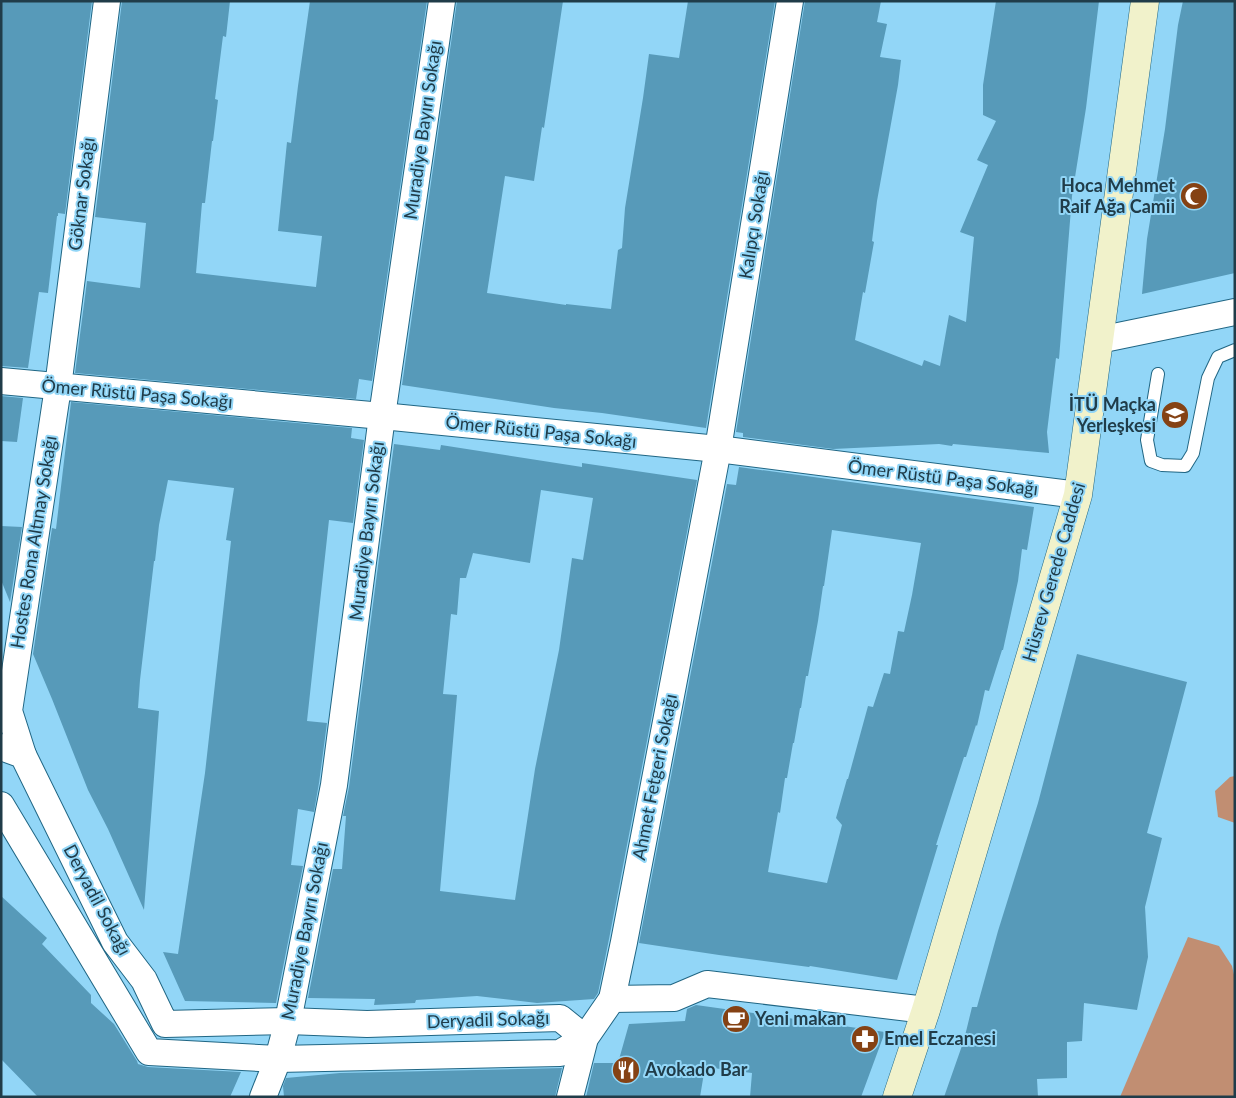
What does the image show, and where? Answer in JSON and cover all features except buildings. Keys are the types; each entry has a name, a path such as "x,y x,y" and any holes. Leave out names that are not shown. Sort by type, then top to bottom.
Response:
{"street":[{"name":"Göknar Sokağı","path":"58,387 106,1"},
{"name":"Muradiye Bayırı Sokağı","path":"263,1097 278,1058 288,1022 334,785 382,416 442,1"},
{"name":"Kalıpçı Sokağı","path":"718,449 790,1"},
{"name":"Hüsrev Gerede Caddesi","path":"897,1097 926,1010 1078,495 1145,1"},
{"path":"1099,340 1235,312"},
{"name":"Ömer Rüstü Paşa Sokağı","path":"1,381 718,449 1078,495"},
{"name":"Hostes Rona Altınay Sokağı","path":"12,751 9,710 58,387"},
{"name":"Ahmet Fetgeri Sokağı","path":"570,1097 585,1038 612,999 718,449"},
{"name":"Deryadil Sokağı","path":"1,805 149,1052 278,1058 560,1053 585,1038 560,1018 367,1024 288,1022 165,1024 144,980 115,942 12,751"},
{"path":"116,996 144,980"},
{"path":"612,999 674,998 707,984 926,1010"}],"lane":[{"path":"1158,374 1147,440 1151,462 1162,465 1185,466 1193,453 1208,378 1218,357 1235,350"}],"shaded area":[{"path":"1235,776 1235,823 1218,817 1215,791 1230,777"},
{"path":"1188,937 1219,946 1232,966 1235,979 1235,1097 1120,1097"}],"place":[{"name":"Hoca Mehmet Raif Ağa Camii","path":"1194,196"},
{"name":"İTÜ Maçka Yerleşkesi","path":"1175,415"},
{"name":"Yeni makan","path":"736,1019"},
{"name":"Emel Eczanesi","path":"865,1039"},
{"name":"Avokado Bar","path":"626,1070"}]}
